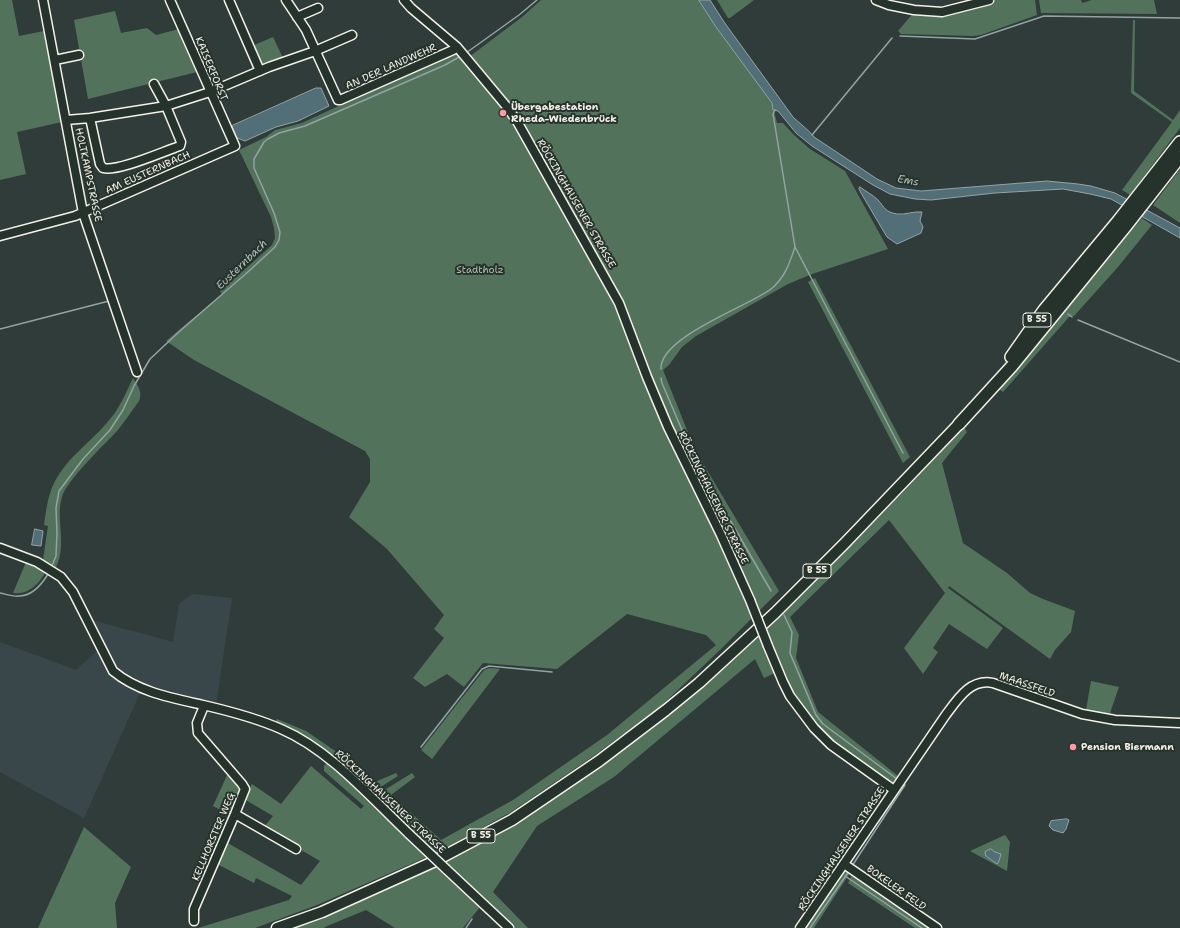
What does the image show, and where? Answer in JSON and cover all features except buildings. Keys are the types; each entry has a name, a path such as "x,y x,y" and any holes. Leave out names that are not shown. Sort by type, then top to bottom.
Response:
{"highway":[{"name":"B 55","path":"959,424 1012,366 1149,189 1180,142"},
{"name":"B 55","path":"1149,189 1180,156"}],"main road":[{"name":"B 55","path":"277,928 322,912 433,862 512,820 599,761 688,692 775,613 845,544 959,424"}],"street":[{"name":"HOLTKAMPSTRASSE","path":"43,0 83,213 137,372"},
{"name":"KAISERFORST","path":"170,0 235,146"},
{"path":"229,0 260,71"},
{"path":"286,0 306,30 315,51"},
{"name":"RÖCKINGHAUSENER STRASSE","path":"404,0 411,8 459,49 507,107 518,123 620,303 647,377 668,427 721,536 750,600 790,696 814,728 832,745 894,790 800,928"},
{"path":"876,0 889,5 914,10 942,12 989,0"},
{"path":"297,18 318,8"},
{"path":"66,120 90,118 166,106 210,92 352,35"},
{"name":"AN DER LANDWEHR","path":"315,51 336,98 340,100 453,50 459,49"},
{"path":"55,60 79,55"},
{"path":"90,118 100,164 103,168 107,169 126,165 180,146 181,142 166,106 154,84"},
{"name":"AM EUSTERNBACH","path":"0,236 83,213 235,146"},
{"name":"RÖCKINGHAUSENER STRASSE","path":"0,548 50,569 62,576 73,592 113,671 120,678 144,690 265,722 301,738 338,766 509,928"},
{"name":"MAASSFELD","path":"894,790 959,697 979,683 993,683 1082,714 1115,720 1180,723"},
{"name":"KELLHORSTER WEG","path":"194,921 194,909 235,814 244,789 242,784 198,733 197,723 204,706"},
{"path":"235,814 296,849"},
{"name":"BOKELER FELD","path":"844,864 936,928"}],"shaded area":[{"path":"192,594 232,598 216,705 146,687 124,675 116,668 92,620 173,642 179,604"},
{"path":"0,642 76,670 97,651 111,676 140,693 84,818 0,772"}],"green space":[{"path":"0,0 12,0 19,36 44,31 62,122 17,132 26,174 0,180"},
{"name":"Stadtholz","path":"541,0 699,0 716,27 772,103 777,123 783,123 810,149 845,171 888,249 812,274 788,284 696,336 682,347 669,365 663,370 695,450 779,591 661,706 595,755 511,812 435,854 378,800 378,794 412,773 415,777 391,795 441,840 513,800 607,735 716,645 706,635 627,614 557,669 483,663 464,687 447,674 425,687 413,678 444,638 434,629 444,615 387,549 349,517 370,482 370,459 365,451 194,360 166,341 222,294 216,285 244,270 272,245 275,238 271,217 239,150 266,137 275,130 302,123 457,51 465,60 522,17"},
{"path":"717,0 754,0 728,18"},
{"path":"996,0 1035,0 1037,15 981,35 973,36 901,34 898,31 915,11 954,12"},
{"path":"1039,0 1081,0 1082,3 1092,0 1154,0 1157,14 1041,13"},
{"path":"115,11 121,33 147,28 156,35 179,29 197,72 88,99 74,20"},
{"path":"1133,20 1135,20 1134,91 1173,120 1180,110 1180,128 1130,195 1122,190 1172,122 1131,93"},
{"path":"273,37 283,58 264,65 260,64 252,46"},
{"path":"1180,169 1180,223 1153,205"},
{"path":"1142,218 1152,225 1118,267 1074,316 1069,317 1003,392 999,389"},
{"path":"815,278 910,457 903,463 808,282"},
{"path":"133,378 140,392 139,401 117,431 73,478 63,494 60,512 61,549 56,567 43,560 48,526 44,525 50,493 54,483 74,455 107,423 114,414"},
{"path":"964,427 967,432 942,463 963,543 1007,573 1030,593 1075,611 1071,632 1055,650 1050,659 949,586 948,588 1003,628 987,649 949,624 933,648 938,652 923,674 904,648 945,593 889,520 790,617 799,635 796,658 818,712 898,776 892,784 838,744 813,721 802,708 785,678 765,629 866,530"},
{"path":"26,562 46,571 33,588 24,592 13,593"},
{"path":"759,635 775,673 764,678 755,659 614,777 537,826 493,892 528,928 515,928 445,862 516,825 602,765 670,715"},
{"path":"489,668 500,669 432,759 421,750 484,670"},
{"path":"1091,681 1119,687 1109,716 1086,710"},
{"path":"277,719 306,731 341,755 375,782 396,773 398,776 374,791 368,791 275,723"},
{"path":"327,762 429,856 317,905 255,928 198,928 289,900 292,896 256,878 254,883 219,865 218,860 226,842 301,885 320,861 263,828 273,816 244,799 252,784 281,804 311,766 361,809 364,806 324,771 324,766"},
{"path":"228,773 242,789 232,816 213,806"},
{"path":"84,827 131,867 115,903 117,928 38,928"},
{"path":"1005,835 1010,842 1007,871 970,851"},
{"path":"437,866 481,906 463,928 395,928 366,910 324,928 291,928 323,917"},
{"path":"843,868 850,873 814,928 803,928"},
{"path":"852,875 930,928 915,928 848,883"}],"water":[{"path":"699,0 710,0 724,22 793,117 814,137 877,179 896,188 921,191 1047,181 1091,186 1115,193 1180,228 1180,238 1111,199 1063,189 995,193 931,200 915,199 890,194 873,185 812,146 796,133 778,111 773,110 772,103 716,27"},
{"path":"316,88 321,88 329,106 298,121 276,127 245,141 237,138 232,126"},
{"path":"860,187 876,198 890,212 900,214 922,212 920,221 923,227 921,233 897,244 887,237 861,193 859,189"},
{"path":"35,529 43,531 41,546 32,545"},
{"path":"1069,820 1063,833 1053,830 1049,826 1051,821"},
{"path":"991,849 1001,854 997,864 986,856 985,852"}],"waterway":[{"name":"Eusternbach","path":"466,53 519,15 537,0"},
{"path":"900,36 975,39 1044,16 1180,18"},
{"path":"812,135 892,38"},
{"name":"Eusternbach","path":"51,568 56,556 56,508 59,491 83,459 110,430 123,410 134,386 150,359 249,271 275,247 279,240 280,232 274,213 254,168 254,159 264,142 279,133 305,126 445,65 461,56"},
{"path":"775,110 773,114 795,247 903,453"},
{"path":"82,222 92,251"},
{"path":"661,369 664,357 674,345 689,334 707,323 760,296 776,285 786,270 795,247"},
{"path":"0,329 109,302"},
{"path":"1068,314 1072,317"},
{"path":"1078,320 1180,362"},
{"path":"661,378 693,456 771,591"},
{"name":"Eusternbach","path":"0,593 12,596 28,594 40,585 48,574"},
{"path":"784,615 792,632 790,653 816,715 823,724 897,779"},
{"path":"421,747 482,669 489,666 552,672"},
{"path":"852,866 905,785 903,783"},
{"path":"810,928 849,871"},
{"path":"845,876 922,928"},
{"path":"466,928 472,919"}],"place":[{"name":"Übergabestation Rheda-Wiedenbrück","path":"503,113"},
{"name":"Pension Biermann","path":"1073,747"}],"water label":[{"name":"Ems","path":"908,181"}]}
